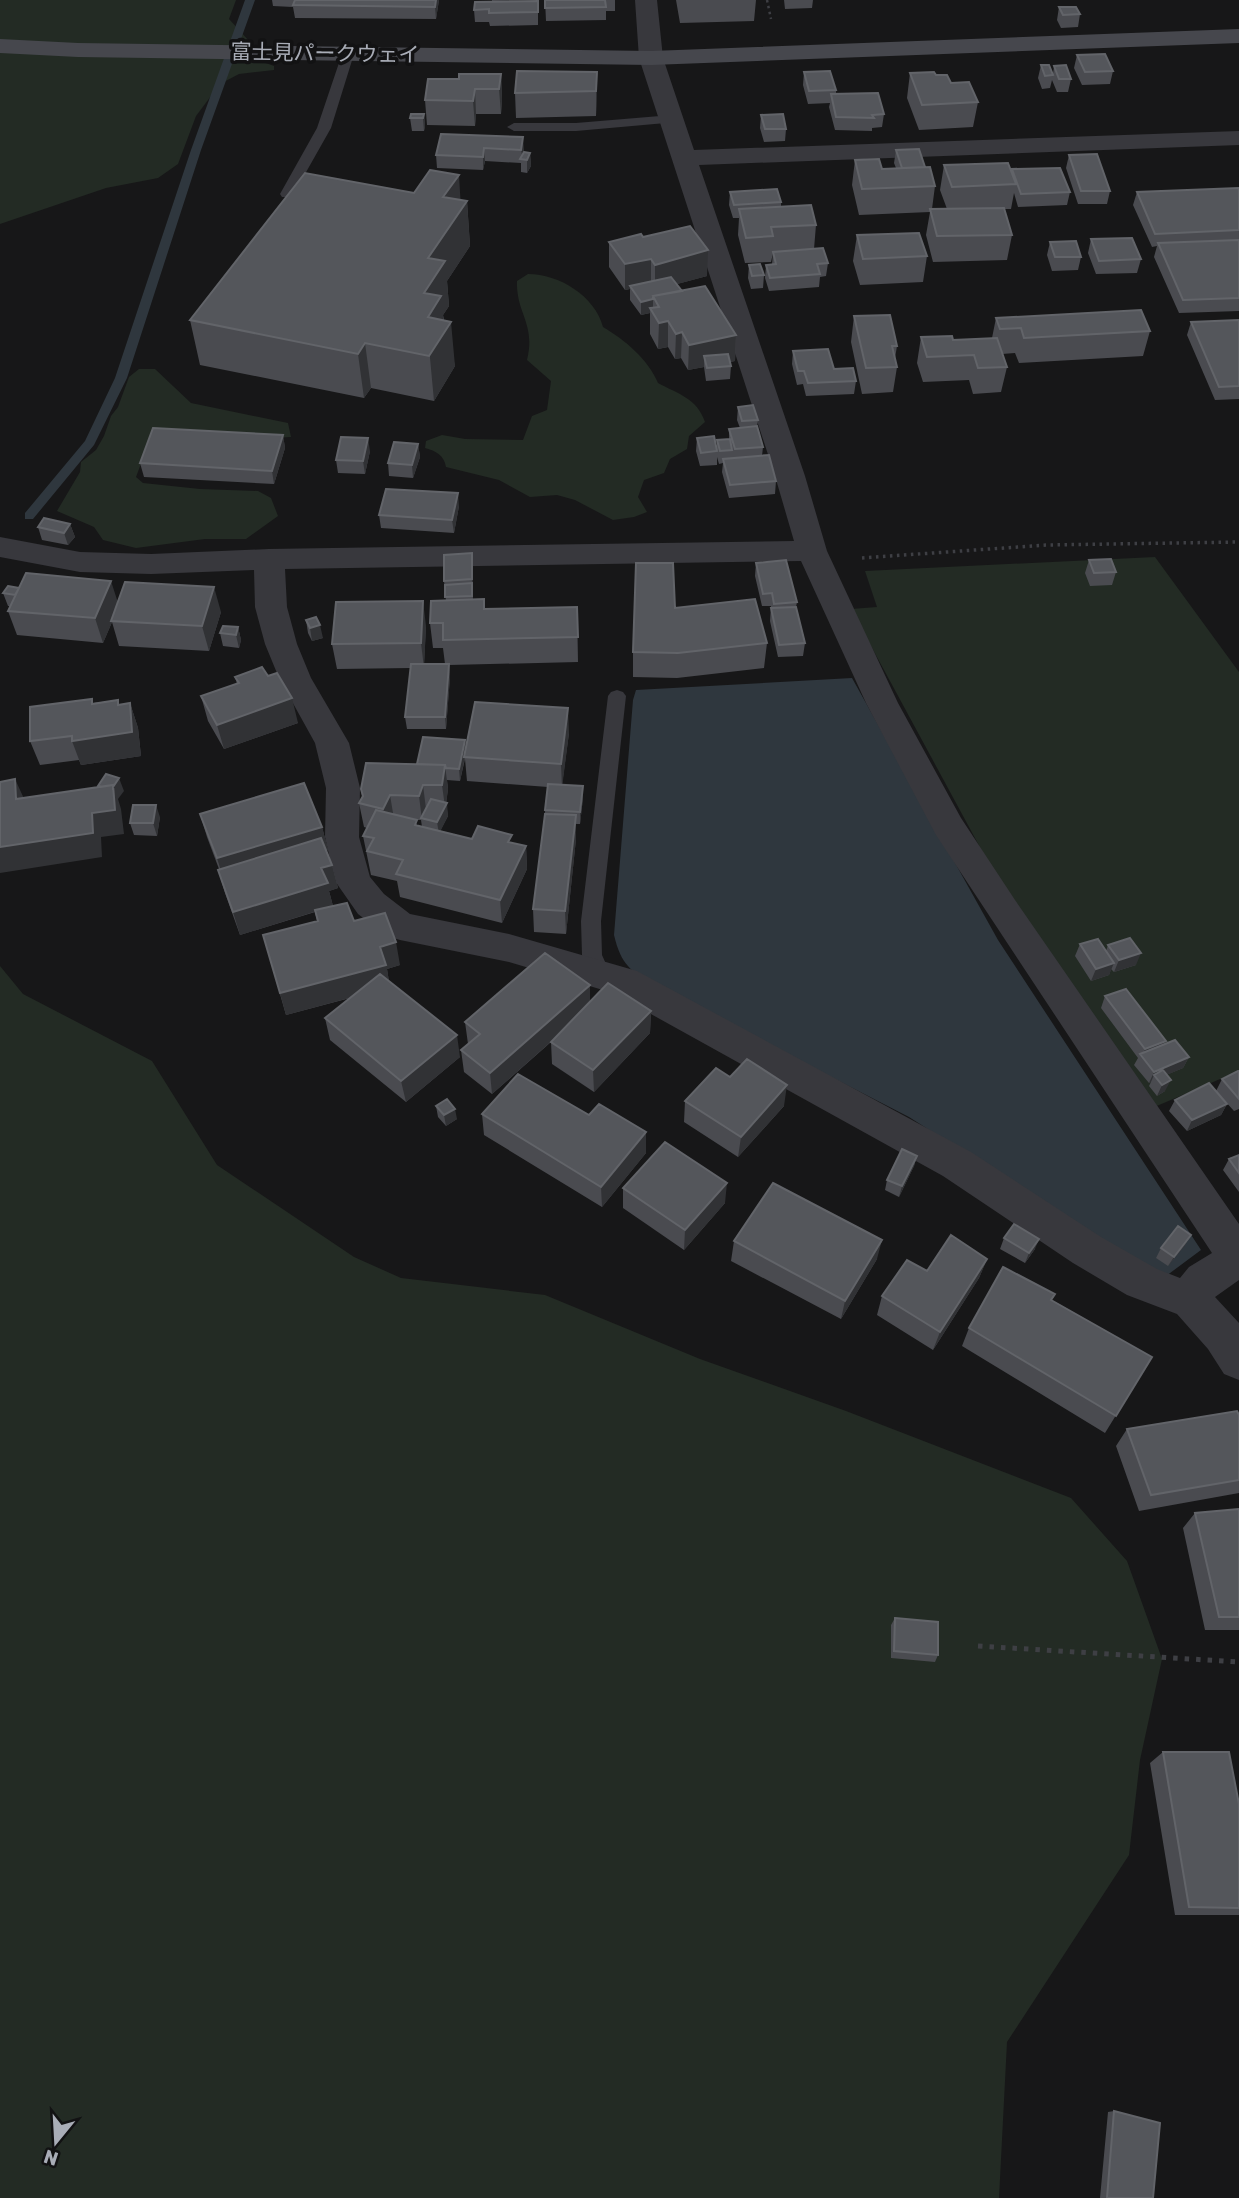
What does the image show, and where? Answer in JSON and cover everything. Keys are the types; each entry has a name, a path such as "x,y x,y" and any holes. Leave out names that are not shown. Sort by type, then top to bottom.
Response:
{"street":[{"path":"646,0 651,58 814,556 882,703 948,826 1002,910 1239,1258 1203,1280 1189,1298"},
{"name":"富士見パークウェイ","path":"0,46 651,58 1239,36"},
{"path":"685,158 1239,138"},
{"path":"0,547 80,562 150,564 270,559 814,556"},
{"path":"270,559 271,607 281,644 295,678 332,743 343,788 342,837 353,881 371,904 400,926 509,948 624,981 946,1157 1087,1250 1142,1282 1168,1294 1189,1298 1223,1335 1239,1360"}],"lane":[{"path":"287,194 324,128 348,54"},
{"path":"514,127 576,127 672,119"},
{"path":"600,974 592,955 591,921 617,696"}],"path":[{"path":"814,556 1046,545 1239,542"},
{"path":"978,1646 1239,1662"}],"shaded area":[{"path":"0,0 236,0 229,19 250,42 263,62 274,66 274,70 239,74 220,84 196,116 178,164 158,178 106,188 0,224"},
{"path":"528,274 552,278 584,297 599,316 603,327 635,351 658,383 692,402 702,414 705,422 689,436 687,449 670,459 664,473 644,480 638,497 647,512 613,520 575,500 557,495 530,497 499,480 446,467 439,454 425,448 426,441 442,435 465,439 523,440 532,416 547,410 551,381 527,360 528,327 519,302 517,281"},
{"path":"139,369 155,369 191,403 288,423 291,437 148,445 136,477 143,483 258,491 271,498 278,516 246,539 205,539 136,548 103,540 94,527 57,511 80,472 81,462 96,450 104,436 129,377"},
{"path":"1155,557 1239,672 1239,1071 1152,1108 995,875 851,609 877,607 865,571"},
{"path":"852,678 998,940 1201,1250 1162,1279 909,1117 656,987 628,966 620,954 614,935 636,690"},
{"path":"0,966 23,994 152,1061 217,1165 354,1257 401,1278 545,1295 700,1359 846,1411 1071,1498 1127,1561 1162,1659 1140,1760 1129,1855 1007,2042 999,2198 0,2198"}],"building":[{"path":"295,0 436,0 435,7 293,5"},
{"path":"545,0 605,0 606,7 545,8"},
{"path":"538,1 538,12 489,13 489,9 474,10 475,2"},
{"path":"1059,7 1076,7 1080,14 1063,15"},
{"path":"1105,54 1113,71 1085,72 1077,55"},
{"path":"1041,65 1049,65 1053,75 1045,76"},
{"path":"1066,65 1071,79 1059,79 1054,66"},
{"path":"517,71 597,72 596,91 515,93"},
{"path":"830,71 836,90 809,91 804,72"},
{"path":"934,72 936,75 947,75 951,83 969,82 978,102 922,105 910,73"},
{"path":"459,74 501,74 499,89 475,89 473,101 425,100 428,79 459,79"},
{"path":"878,93 884,114 872,115 874,118 836,117 831,94"},
{"path":"411,114 424,114 423,118 410,118"},
{"path":"783,114 786,129 765,129 761,115"},
{"path":"441,134 523,137 521,150 484,148 483,157 436,155"},
{"path":"919,149 925,167 902,168 896,150"},
{"path":"524,152 530,153 527,160 520,159"},
{"path":"1097,154 1110,191 1081,191 1069,155"},
{"path":"879,159 882,169 930,167 935,186 862,189 855,160"},
{"path":"1008,163 1016,184 952,187 944,165"},
{"path":"1060,168 1070,192 1021,194 1012,169"},
{"path":"430,170 459,175 443,197 467,201 428,258 445,261 424,293 441,296 428,317 451,322 429,356 365,343 358,354 190,320 305,173 414,193"},
{"path":"1239,188 1239,230 1155,234 1137,192"},
{"path":"777,189 781,202 734,205 730,192"},
{"path":"811,205 816,225 771,227 773,236 746,238 739,209"},
{"path":"1004,208 1012,235 937,236 930,209"},
{"path":"690,226 708,250 655,265 651,259 625,264 609,242 641,234 643,237"},
{"path":"919,233 927,256 863,259 857,235"},
{"path":"1132,238 1141,259 1099,261 1091,239"},
{"path":"1239,240 1239,298 1183,300 1158,243"},
{"path":"1076,241 1081,257 1055,257 1050,242"},
{"path":"823,248 828,263 817,264 820,274 770,278 766,265 776,264 773,252"},
{"path":"760,264 764,275 752,276 749,265"},
{"path":"671,277 682,291 653,296 653,299 641,302 630,286"},
{"path":"705,286 736,335 689,345 682,332 676,334 668,321 659,323 650,308 659,307 653,296"},
{"path":"1141,310 1150,331 1024,338 1021,328 1000,329 996,318"},
{"path":"890,315 897,346 892,346 897,367 866,368 854,316"},
{"path":"1239,320 1239,386 1219,387 1191,322"},
{"path":"952,336 953,340 997,338 1007,367 978,368 974,355 927,357 921,337"},
{"path":"828,349 834,369 853,368 856,381 808,383 804,371 798,371 793,351"},
{"path":"728,354 731,366 707,368 704,356"},
{"path":"753,405 758,420 742,421 738,407"},
{"path":"757,426 763,447 735,449 729,429"},
{"path":"153,428 283,435 272,471 140,463"},
{"path":"714,436 717,451 701,453 697,438"},
{"path":"341,437 368,438 363,461 336,460"},
{"path":"730,439 732,450 720,451 717,440"},
{"path":"394,442 418,444 412,465 388,463"},
{"path":"769,455 776,481 730,485 723,459"},
{"path":"386,489 458,493 452,520 379,515"},
{"path":"44,518 70,524 64,533 38,527"},
{"path":"472,553 472,579 444,581 444,555"},
{"path":"1111,559 1116,572 1094,573 1089,560"},
{"path":"786,560 797,602 774,604 772,593 763,594 756,563"},
{"path":"636,563 673,563 675,608 755,599 767,643 678,653 633,652"},
{"path":"26,573 111,581 95,618 8,611"},
{"path":"125,582 214,587 202,626 111,621"},
{"path":"472,583 472,596 445,597 445,585"},
{"path":"8,586 19,588 15,595 3,593"},
{"path":"484,599 484,609 577,607 578,637 443,640 443,623 430,623 431,601"},
{"path":"423,601 421,643 332,644 336,602"},
{"path":"796,607 805,643 779,645 771,608"},
{"path":"316,617 320,625 310,628 306,620"},
{"path":"223,626 238,627 236,635 220,633"},
{"path":"411,664 449,664 445,717 405,717"},
{"path":"262,667 268,676 277,673 292,698 217,725 201,696 239,683 235,677"},
{"path":"92,699 92,704 118,700 118,705 130,703 132,732 72,741 72,736 30,741 30,707"},
{"path":"475,702 568,708 561,764 464,757"},
{"path":"423,737 465,740 459,769 446,768 445,765 417,764"},
{"path":"366,763 445,765 442,785 423,785 419,796 390,795 383,809 359,803 363,796 361,789"},
{"path":"106,774 119,778 113,787 98,786"},
{"path":"15,779 16,799 113,785 115,810 92,813 93,833 0,847 0,782"},
{"path":"304,783 322,827 217,858 200,814"},
{"path":"548,784 583,786 580,812 545,810"},
{"path":"431,799 447,803 437,822 421,818"},
{"path":"133,805 156,805 153,823 130,823"},
{"path":"376,810 417,820 415,825 472,839 478,826 512,835 508,842 526,846 500,900 396,874 403,860 367,851 374,838 363,836"},
{"path":"545,814 576,815 565,911 533,909"},
{"path":"321,838 332,865 321,868 328,883 233,912 218,870"},
{"path":"347,903 354,921 385,913 396,942 380,947 386,965 280,993 263,935 318,921 315,910"},
{"path":"1130,938 1141,953 1119,960 1108,945"},
{"path":"1098,939 1114,963 1096,969 1080,944"},
{"path":"545,953 590,985 490,1073 461,1050 480,1034 465,1022"},
{"path":"380,974 457,1035 401,1081 325,1018"},
{"path":"608,983 651,1011 593,1070 551,1042"},
{"path":"1126,989 1166,1041 1145,1049 1105,996"},
{"path":"1175,1040 1189,1057 1154,1072 1140,1054"},
{"path":"747,1059 787,1085 741,1137 685,1101 716,1068 730,1077"},
{"path":"1163,1070 1171,1080 1162,1085 1154,1075"},
{"path":"1239,1071 1239,1099 1222,1079"},
{"path":"518,1074 589,1115 599,1104 646,1132 601,1187 482,1114"},
{"path":"1209,1083 1227,1104 1192,1120 1175,1100"},
{"path":"447,1099 455,1109 444,1115 436,1106"},
{"path":"665,1142 727,1183 685,1230 623,1188"},
{"path":"902,1149 917,1156 902,1186 887,1180"},
{"path":"1239,1155 1239,1173 1229,1159"},
{"path":"773,1183 882,1240 845,1301 734,1241"},
{"path":"1014,1224 1039,1239 1029,1253 1004,1238"},
{"path":"1178,1226 1191,1235 1174,1257 1161,1248"},
{"path":"951,1235 987,1259 940,1332 882,1296 907,1260 927,1271"},
{"path":"1003,1267 1055,1294 1051,1300 1152,1357 1116,1416 969,1328"},
{"path":"1237,1411 1239,1480 1151,1495 1127,1429"},
{"path":"1239,1509 1239,1617 1219,1617 1195,1513"},
{"path":"895,1618 938,1622 938,1655 894,1651"},
{"path":"1163,1752 1229,1752 1239,1804 1239,1908 1189,1907"},
{"path":"1114,2111 1160,2123 1153,2198 1107,2198"}],"waterway":[{"path":"29,516 90,442 121,378 196,150 250,0"}]}
